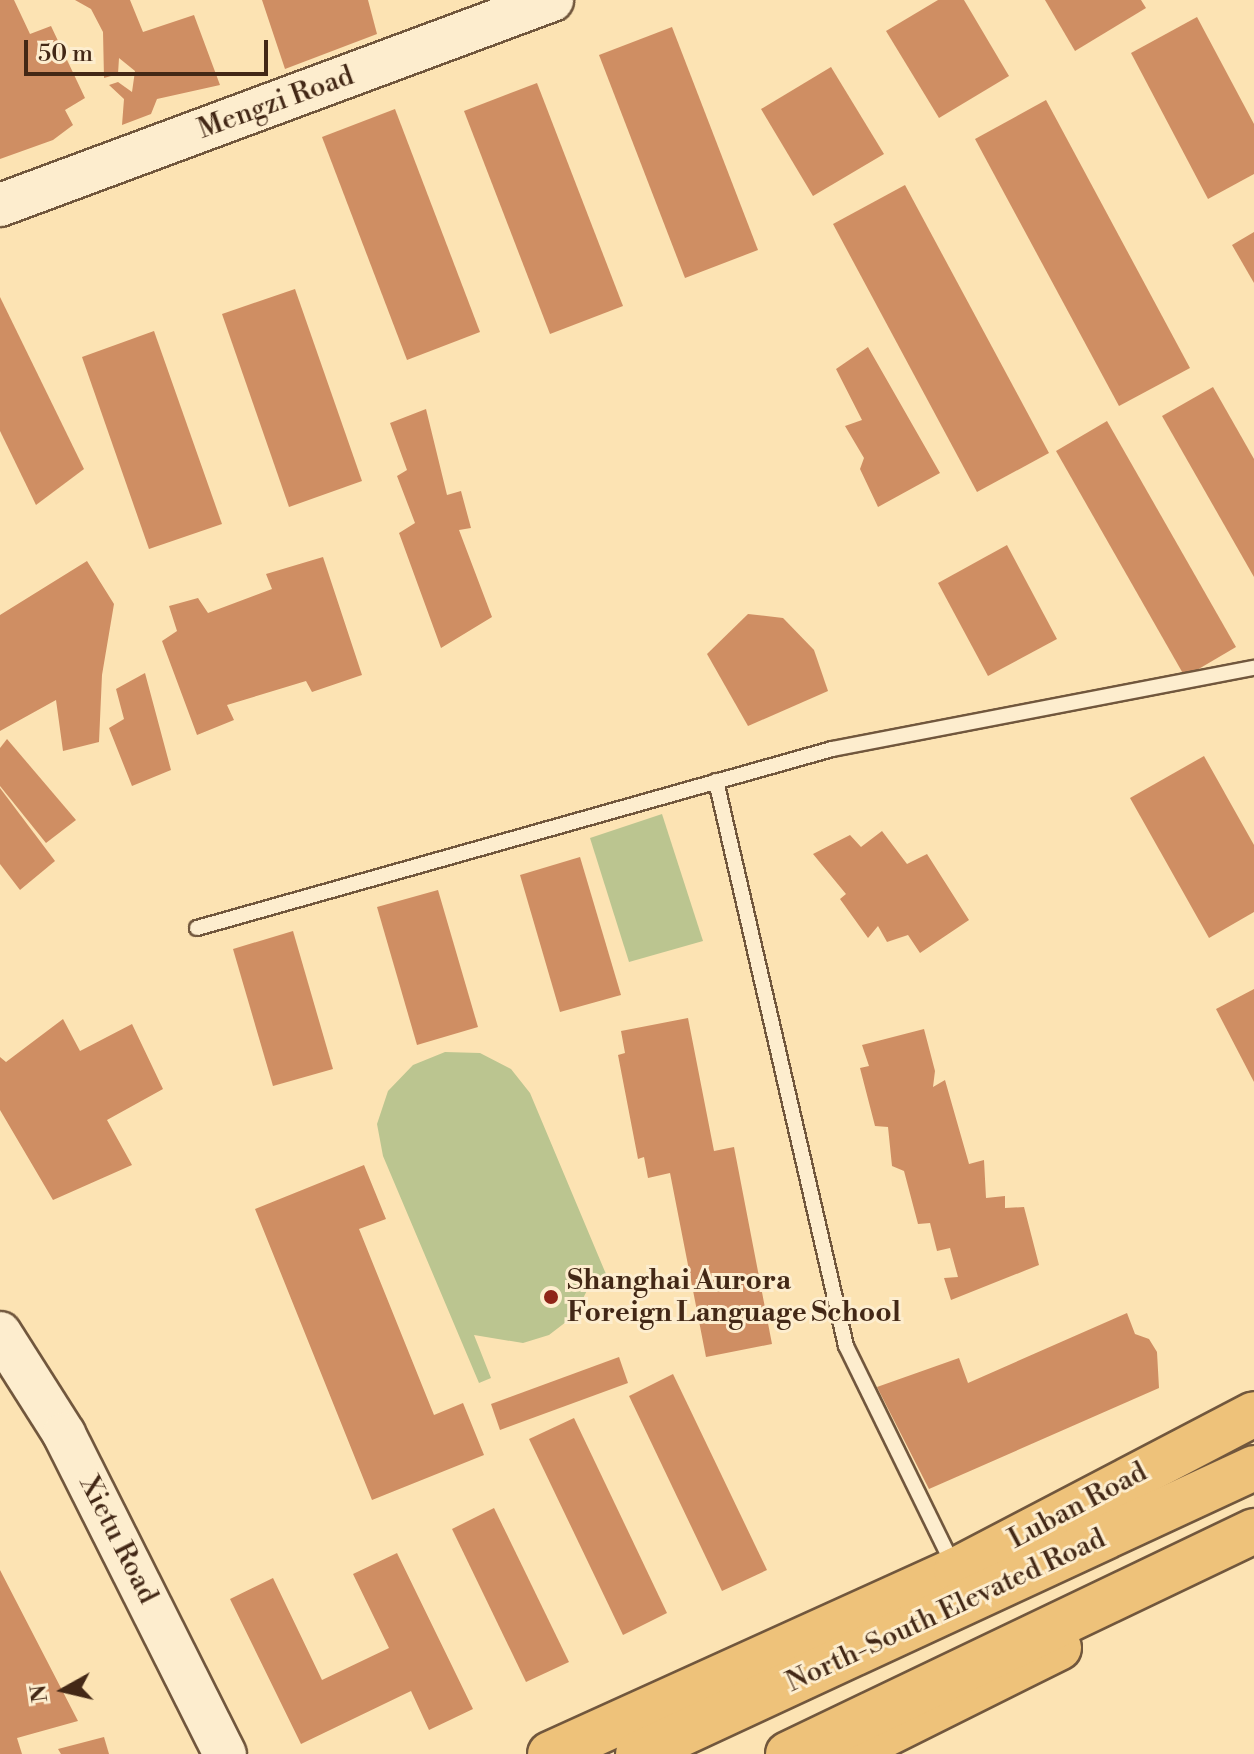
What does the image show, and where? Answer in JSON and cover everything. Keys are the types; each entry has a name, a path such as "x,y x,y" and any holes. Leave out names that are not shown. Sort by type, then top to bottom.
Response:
{"main road":[{"name":"Luban Road","path":"550,1754 956,1570 1254,1414"},
{"name":"North-South Elevated Road","path":"638,1754 1254,1468"},
{"path":"788,1754 1254,1531"},
{"path":"846,1754 1254,1550"}],"street":[{"name":"Mengzi Road","path":"0,205 552,0"},
{"name":"Xietu Road","path":"0,1333 64,1434 225,1754"}],"lane":[{"path":"197,928 832,749 1254,668"},
{"path":"716,781 846,1346 956,1570"}],"green space":[{"path":"662,814 703,941 629,962 590,838"},
{"path":"445,1052 480,1053 511,1069 530,1093 611,1286 599,1291 593,1278 575,1315 549,1335 523,1343 474,1335 491,1378 479,1383 383,1156 377,1124 388,1091 413,1065"}],"building":[{"path":"0,0 14,0 30,34 51,26 85,98 65,110 73,125 53,140 0,159"},
{"path":"75,0 130,0 143,32 194,15 220,85 157,99 151,114 122,125 124,99 109,85 118,82 132,92 135,71 119,58 118,74 104,78 103,32 91,9"},
{"path":"262,0 368,0 377,34 285,69"},
{"path":"938,0 964,0 1009,76 939,118 886,31"},
{"path":"1045,0 1141,0 1146,8 1075,51"},
{"path":"1197,17 1254,124 1254,174 1208,199 1131,53"},
{"path":"672,27 758,250 685,278 599,55"},
{"path":"831,67 884,154 813,196 761,109"},
{"path":"537,83 623,306 550,334 464,111"},
{"path":"1046,100 1190,368 1119,406 975,139"},
{"path":"395,109 480,332 407,360 322,137"},
{"path":"905,185 1049,453 977,492 833,224"},
{"path":"1254,232 1254,283 1232,245"},
{"path":"295,289 362,481 289,507 222,314"},
{"path":"0,297 84,469 36,505 0,431"},
{"path":"154,331 222,524 149,549 82,357"},
{"path":"868,347 940,473 878,507 860,469 864,458 845,426 862,420 836,369"},
{"path":"1213,387 1254,459 1254,577 1162,416"},
{"path":"426,409 447,495 461,491 471,528 459,530 492,617 441,648 399,533 415,523 397,476 407,470 390,423"},
{"path":"1107,421 1236,647 1185,677 1056,451"},
{"path":"1007,545 1057,639 988,676 938,583"},
{"path":"323,557 362,675 312,692 306,681 227,705 234,720 197,735 162,641 177,631 169,606 198,598 208,613 272,589 266,574"},
{"path":"87,561 114,604 102,675 99,742 63,751 56,700 0,731 0,615"},
{"path":"748,614 783,618 814,650 828,691 748,726 707,654"},
{"path":"145,673 171,770 132,786 109,728 124,719 116,689"},
{"path":"7,739 76,820 46,843 0,786 0,748"},
{"path":"1204,756 1254,845 1254,912 1209,938 1130,798"},
{"path":"0,788 55,861 20,890 0,864"},
{"path":"882,831 907,864 927,854 969,920 920,953 908,935 887,942 878,926 868,938 840,899 846,894 813,854 850,835 861,847"},
{"path":"580,857 621,995 560,1012 520,875"},
{"path":"438,890 478,1027 417,1045 377,907"},
{"path":"293,931 333,1069 273,1086 233,949"},
{"path":"1254,989 1254,1082 1216,1009"},
{"path":"688,1018 714,1151 734,1147 772,1344 706,1357 670,1173 648,1178 644,1157 638,1159 618,1055 625,1053 621,1031"},
{"path":"63,1019 80,1051 132,1024 163,1089 107,1120 132,1165 53,1200 0,1110 0,1057 6,1062"},
{"path":"924,1029 935,1071 933,1087 945,1080 969,1164 984,1160 986,1198 1005,1196 1005,1208 1024,1207 1039,1265 951,1300 944,1278 958,1277 950,1248 937,1251 930,1223 918,1224 904,1171 892,1166 888,1127 875,1126 860,1068 869,1066 862,1045"},
{"path":"364,1165 386,1219 359,1229 434,1415 463,1403 484,1455 372,1500 255,1209"},
{"path":"1127,1313 1135,1334 1149,1339 1157,1352 1159,1388 929,1489 877,1387 959,1358 968,1383"},
{"path":"619,1357 628,1383 500,1430 491,1404"},
{"path":"673,1374 767,1570 722,1591 629,1396"},
{"path":"574,1418 667,1613 623,1635 529,1439"},
{"path":"494,1508 569,1662 526,1682 452,1529"},
{"path":"397,1553 473,1709 429,1730 411,1691 301,1744 230,1599 273,1578 322,1680 389,1648 353,1574"},
{"path":"0,1570 78,1721 17,1738 22,1754 0,1754"},
{"path":"104,1737 109,1754 61,1754 58,1749"}],"place":[{"name":"Shanghai Aurora Foreign Language School","path":"551,1297"}]}
